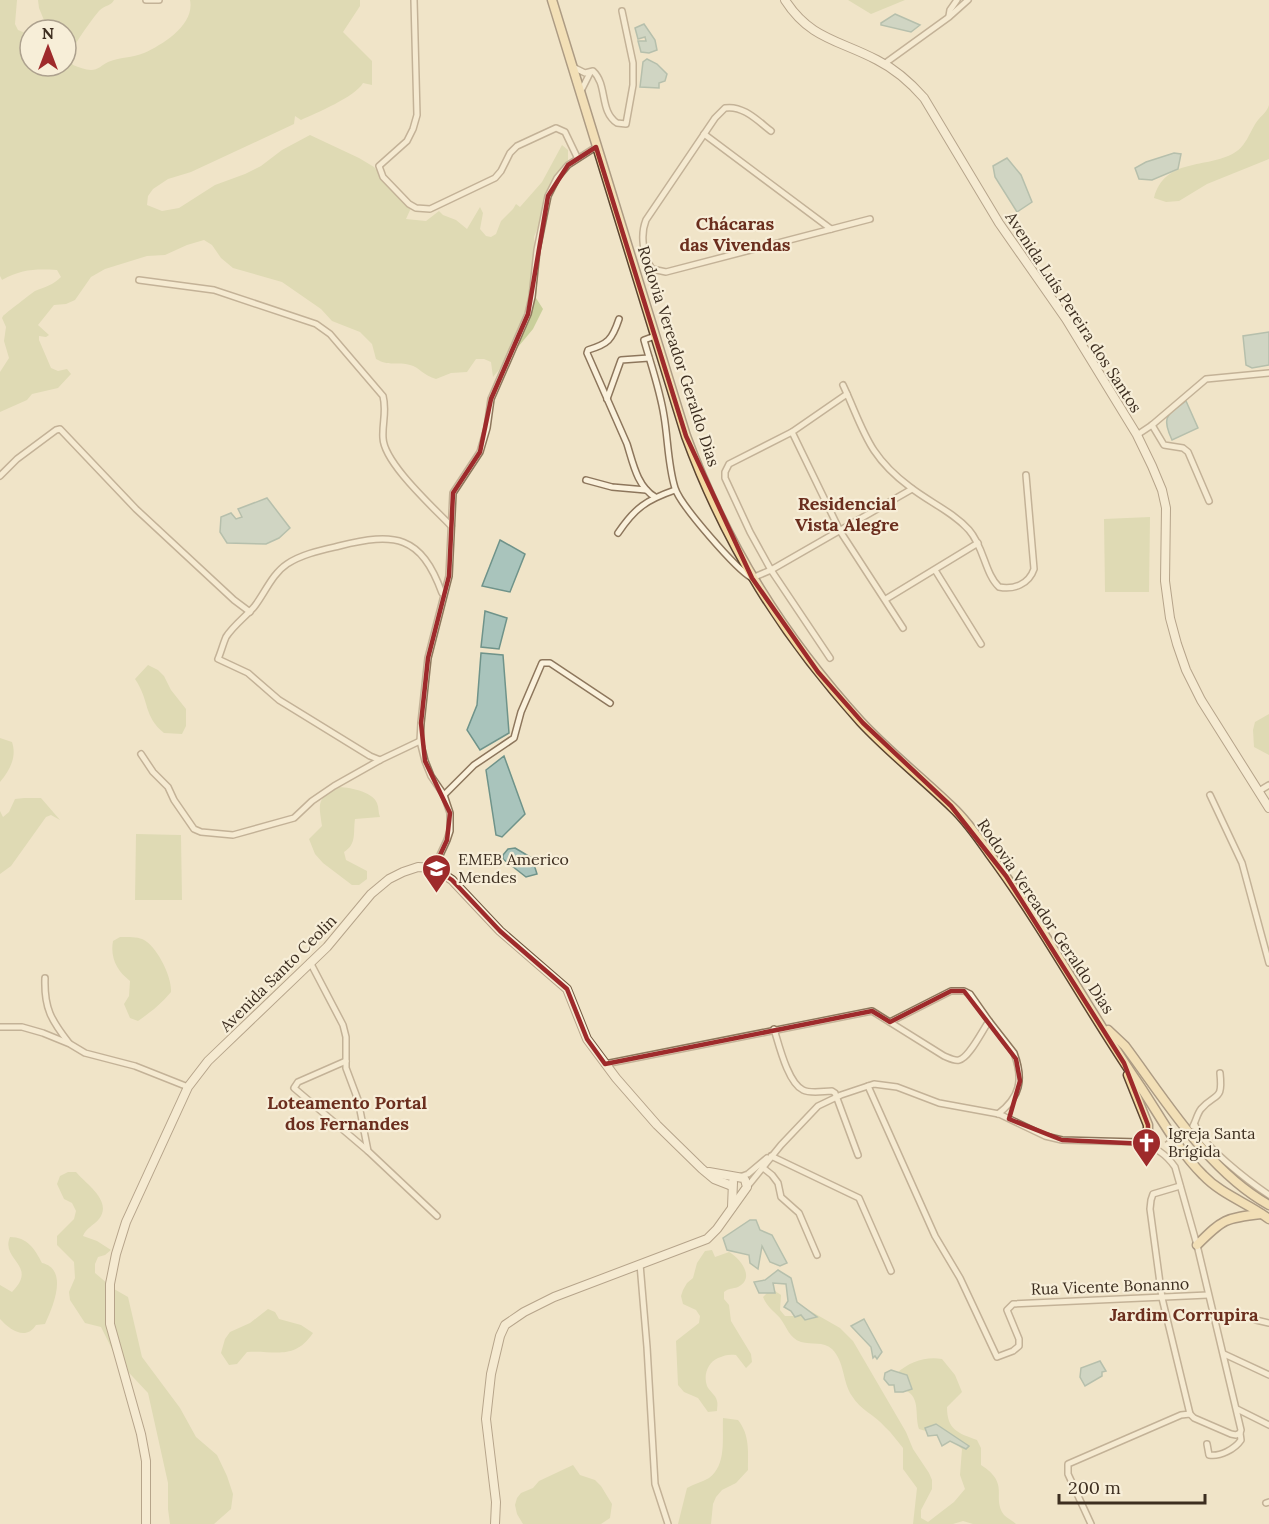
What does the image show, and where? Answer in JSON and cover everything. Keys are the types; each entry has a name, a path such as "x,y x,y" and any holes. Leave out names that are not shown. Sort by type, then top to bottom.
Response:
{"main road":[{"name":"Rodovia Vereador Geraldo Dias","path":"552,0 683,428 700,475 752,578 812,663 855,714 967,823 1006,876 1124,1063 1193,1165 1218,1188 1266,1216"},
{"path":"1099,1022 1125,1046 1210,1158 1269,1205"},
{"path":"1124,1063 1148,1125 1148,1144"},
{"path":"1197,1245 1226,1220 1241,1215 1266,1216"}],"street":[{"path":"146,0 159,0"},
{"path":"414,0 417,115 407,141 380,166 382,177 409,204 416,208 430,209 485,184 501,171 510,153 517,146 556,128 565,132 578,157"},
{"name":"Avenida Luís Pereira dos Santos","path":"785,0 800,21 812,30 884,64 910,82 924,98 999,223 1066,319 1137,435 1162,490 1166,508 1165,581 1170,618 1186,670 1201,700 1269,808"},
{"path":"949,17 950,10 957,0"},
{"path":"884,64 949,17 968,0"},
{"path":"572,66 580,71 590,73 592,71 600,80 607,113 617,123 625,125 629,112 633,63 622,11"},
{"path":"580,93 590,73"},
{"path":"771,131 747,112 730,107 721,111 646,220 642,235 648,263 652,269 666,272 870,219"},
{"path":"704,134 831,229"},
{"path":"596,147 578,157 561,171 548,196 537,250 528,314 491,399 487,428 480,452 453,493 449,576 428,658 420,741 428,769 444,795 450,813 450,831 434,868 452,880 500,931 567,989 587,1039 605,1064 657,1125 702,1169 735,1183 741,1193 746,1189"},
{"path":"634,267 648,263"},
{"path":"139,280 214,290 315,324 330,334 383,396 386,408 383,438 390,458 451,526"},
{"path":"618,319 615,331 608,341 604,345 588,350 591,365 627,444 630,457 646,490 655,497"},
{"path":"655,336 644,340 661,396 675,490 732,562 752,578 771,570 912,489"},
{"path":"607,399 621,360 649,358"},
{"path":"1137,435 1206,379 1269,373"},
{"path":"843,385 871,449 878,459 912,489 968,529 978,543 990,575 999,587 1021,585 1031,577 1034,569 1026,475"},
{"path":"830,658 771,570 746,523 725,478 725,472 729,464 792,432 847,394"},
{"path":"1152,425 1164,445 1184,448 1188,452 1209,501"},
{"path":"0,476 17,459 60,429 144,516 234,600 250,612"},
{"path":"792,432 840,531 903,628"},
{"path":"586,480 612,487 646,490"},
{"path":"618,533 638,508 655,497 675,490"},
{"path":"380,760 306,718 265,689 248,673 218,659 226,638 250,612 274,576 286,564 297,558 356,542 398,539 417,551 435,573 443,595"},
{"path":"885,599 978,543"},
{"path":"935,570 981,644"},
{"path":"444,795 474,765 514,738 521,712 542,663 550,663 610,703"},
{"path":"141,754 168,787 174,801 194,829 201,832 233,835 294,818 322,793 380,760 420,741"},
{"path":"1259,792 1269,785"},
{"path":"1210,795 1242,863 1269,963"},
{"name":"Avenida Santo Ceolin","path":"146,1524 146,1461 141,1434 110,1324 110,1284 126,1222 188,1088 208,1061 327,948 360,906 389,879 413,868 425,866 434,868"},
{"path":"310,962 343,1025 346,1037 346,1068 360,1109 368,1151"},
{"path":"45,978 46,1004 51,1017 70,1044"},
{"path":"890,1022 951,991 958,990 970,994 1014,1053 1016,1059 1020,1081 1018,1090 1010,1104 998,1114"},
{"path":"605,1064 872,1011 944,1056 960,1060 967,1055 988,1021"},
{"path":"0,1027 22,1027 70,1044 85,1053 135,1066 188,1088"},
{"path":"774,1029 790,1076 797,1086 807,1091 832,1091 837,1096 858,1155"},
{"path":"346,1061 298,1082 294,1088 368,1151 437,1216"},
{"path":"1161,1152 1189,1129 1201,1108 1220,1093 1222,1088 1220,1074"},
{"path":"732,1207 735,1183 770,1156 818,1106 837,1096 868,1086 884,1084 939,1103 998,1114 1046,1136 1062,1140 1148,1144 1161,1152 1175,1167 1238,1409 1241,1432 1241,1440 1238,1444 1219,1454 1209,1455 1208,1444"},
{"name":"Rua Vicente Bonanno","path":"868,1086 935,1236 960,1278 997,1357 1019,1346 1019,1339 1007,1310 1013,1304 1208,1295"},
{"path":"1009,1119 1010,1104"},
{"path":"1189,1129 1196,1131 1252,1185 1269,1195"},
{"path":"495,1524 496,1502 486,1419 491,1374 505,1324 524,1311 554,1297 707,1239 717,1229 770,1156"},
{"path":"770,1156 859,1198 891,1271"},
{"path":"762,1167 778,1183 781,1197 799,1214 817,1255"},
{"path":"735,1183 746,1180 746,1189"},
{"path":"1180,1185 1153,1194 1150,1200 1162,1298 1190,1413 1194,1418 1231,1434 1241,1432"},
{"path":"640,1264 654,1484 668,1524"},
{"path":"1256,1320 1269,1323"},
{"path":"1224,1354 1269,1376"},
{"path":"1238,1409 1269,1425"},
{"path":"1091,1524 1068,1474 1068,1464 1190,1413"}],"highlighted area":[{"path":"596,147 686,436 752,578 818,672 863,723 951,806 1006,876 1124,1063 1148,1125 1148,1144 1062,1140 1009,1119 1020,1081 1016,1059 964,991 951,991 890,1022 872,1011 605,1064 587,1039 567,989 500,931 452,880 434,868 447,840 450,813 425,761 421,723 428,658 449,576 453,493 480,452 491,399 528,314 548,196 568,165"}],"green space":[{"path":"0,0 17,0 15,24 18,30 18,78 78,78 78,67 91,70 98,68 112,60 144,53 169,39 188,17 190,0 360,0 360,6 343,32 372,61 372,85 363,83 352,94 325,109 301,120 295,116 294,124 191,172 168,179 153,189 148,196 147,205 162,211 179,208 215,185 261,166 282,150 310,135 374,167 411,208 406,219 426,221 439,211 467,229 480,207 483,213 480,229 486,236 491,237 496,234 501,221 516,204 520,207 542,182 562,145 568,150 568,166 554,187 534,237 537,261 534,267 538,269 536,298 543,309 533,329 493,377 491,362 484,359 476,359 467,372 451,373 436,379 413,366 385,363 376,359 372,344 360,332 332,321 321,309 282,282 233,268 221,258 212,245 204,240 165,255 147,256 105,269 91,277 75,300 66,304 54,305 38,325 49,335 39,336 39,340 51,368 58,371 67,369 71,374 58,388 32,394 27,400 0,412 0,372 9,358 4,341 6,327 2,318 35,291 52,284 61,277 57,270 22,272 2,280 0,276"},
{"path":"38,0 114,0 97,14 78,41 78,18 43,18"},
{"path":"848,0 905,0 871,14"},
{"path":"1269,105 1269,159 1207,184 1179,201 1166,202 1154,198 1159,185 1177,170 1223,158 1238,150"},
{"path":"1150,517 1149,592 1105,592 1104,519"},
{"path":"148,665 164,676 171,690 186,709 186,726 182,734 164,733 157,727 150,714 135,679"},
{"path":"1269,714 1269,755 1254,747 1253,730 1255,722"},
{"path":"0,738 12,742 14,753 10,768 0,782"},
{"path":"337,787 353,789 370,795 378,807 380,817 355,819 353,842 344,852 346,860 367,871 367,879 359,885 352,885 323,863 315,854 309,839 322,826 320,803 322,799"},
{"path":"41,798 60,820 51,815 46,817 11,866 0,874 0,811 3,817 9,812 15,799"},
{"path":"136,834 181,835 182,900 135,900"},
{"path":"120,937 138,938 152,946 167,972 171,986 171,992 156,1008 138,1021 130,1018 124,1004 129,996 130,981 121,973 114,958 113,941"},
{"path":"68,1172 76,1172 101,1199 103,1206 99,1219 83,1236 111,1250 98,1257 95,1273 128,1297 142,1357 180,1408 196,1437 217,1455 227,1476 233,1494 231,1509 214,1524 170,1524 168,1483 148,1393 118,1361 101,1327 85,1323 70,1300 69,1292 75,1278 74,1262 57,1245 57,1236 74,1219 76,1211 72,1203 64,1199 57,1184 60,1176"},
{"path":"10,1237 21,1239 30,1245 42,1263 55,1273 57,1280 55,1299 45,1324 36,1325 32,1330 23,1333 8,1327 0,1319 0,1285 12,1292 22,1275 21,1269 10,1252 8,1245"},
{"path":"712,1250 715,1257 729,1252 744,1268 746,1279 738,1287 724,1292 724,1299 729,1305 731,1321 751,1354 752,1362 746,1368 736,1355 727,1355 714,1360 706,1373 706,1382 716,1399 717,1411 708,1412 698,1398 684,1392 678,1385 676,1341 699,1323 700,1316 696,1310 683,1304 681,1296 687,1283 693,1278 697,1263 705,1251"},
{"path":"775,1291 781,1295 780,1310 785,1316 800,1316 798,1309 805,1308 840,1328 853,1341 932,1480 932,1489 921,1510 921,1518 928,1522 954,1502 965,1489 960,1475 962,1449 949,1438 919,1429 915,1400 912,1395 901,1389 897,1373 918,1361 930,1358 942,1359 955,1375 962,1392 947,1407 951,1426 959,1433 977,1440 981,1448 981,1465 990,1472 998,1484 999,1502 1004,1515 1016,1524 973,1524 963,1521 953,1524 913,1524 917,1488 903,1469 903,1448 881,1423 855,1401 839,1360 832,1349 821,1344 801,1342 791,1335 763,1297 768,1292"},
{"path":"268,1309 275,1312 279,1319 301,1325 313,1333 299,1348 283,1352 247,1352 237,1364 229,1365 221,1353 225,1339 230,1332 250,1323"},
{"path":"723,1418 738,1420 745,1432 748,1444 748,1470 736,1483 722,1490 716,1497 711,1524 678,1524 687,1488 709,1478 719,1466"},
{"path":"573,1465 580,1475 595,1480 601,1486 612,1504 610,1518 601,1524 523,1524 515,1505 521,1493 533,1488 539,1481"}],"water":[{"path":"895,14 920,25 911,32 881,25"},
{"path":"644,24 655,40 657,50 649,53 641,52 638,41 646,41 645,37 638,39 635,28"},
{"path":"647,59 657,64 667,74 665,81 659,83 659,88 640,87 643,62"},
{"path":"1174,153 1181,154 1178,169 1152,180 1139,179 1135,168"},
{"path":"1007,158 1021,175 1032,202 1017,212 995,177 993,166"},
{"path":"1269,332 1269,365 1252,368 1246,365 1243,336"},
{"path":"1186,401 1198,428 1172,440 1167,426 1168,417"},
{"path":"267,498 290,528 279,538 266,544 227,543 220,532 221,517 231,513 236,519 242,517 238,509"},
{"path":"500,540 525,554 510,592 482,586"},
{"path":"485,611 507,618 499,649 481,647"},
{"path":"481,653 503,655 509,733 480,750 467,730 477,705"},
{"path":"504,756 525,814 502,837 496,835 486,770"},
{"path":"515,848 532,858 537,874 526,877 503,859 508,849"},
{"path":"750,1220 756,1220 760,1230 772,1235 787,1263 780,1266 770,1262 762,1246 758,1269 750,1263 749,1255 727,1250 723,1238"},
{"path":"778,1270 791,1278 797,1302 817,1317 805,1320 801,1315 795,1317 784,1307 788,1301 786,1284 773,1283 775,1293 759,1293 754,1282 765,1280"},
{"path":"864,1319 882,1352 877,1359 875,1356 873,1358 871,1347 851,1326"},
{"path":"1100,1361 1106,1371 1085,1386 1080,1377 1081,1368"},
{"path":"891,1370 907,1375 912,1389 895,1392 894,1385 889,1385 884,1379 885,1373"},
{"path":"936,1424 969,1446 966,1449 950,1441 942,1446 937,1435 928,1436 925,1428"}],"place":[{"name":"EMEB Americo Mendes","path":"437,894"},
{"name":"Igreja Santa Brígida","path":"1147,1168"}],"district":[{"name":"Chácaras das Vivendas","path":"735,234"},
{"name":"Residencial Vista Alegre","path":"847,514"},
{"name":"Loteamento Portal dos Fernandes","path":"347,1113"},
{"name":"Jardim Corrupira","path":"1184,1315"}]}
